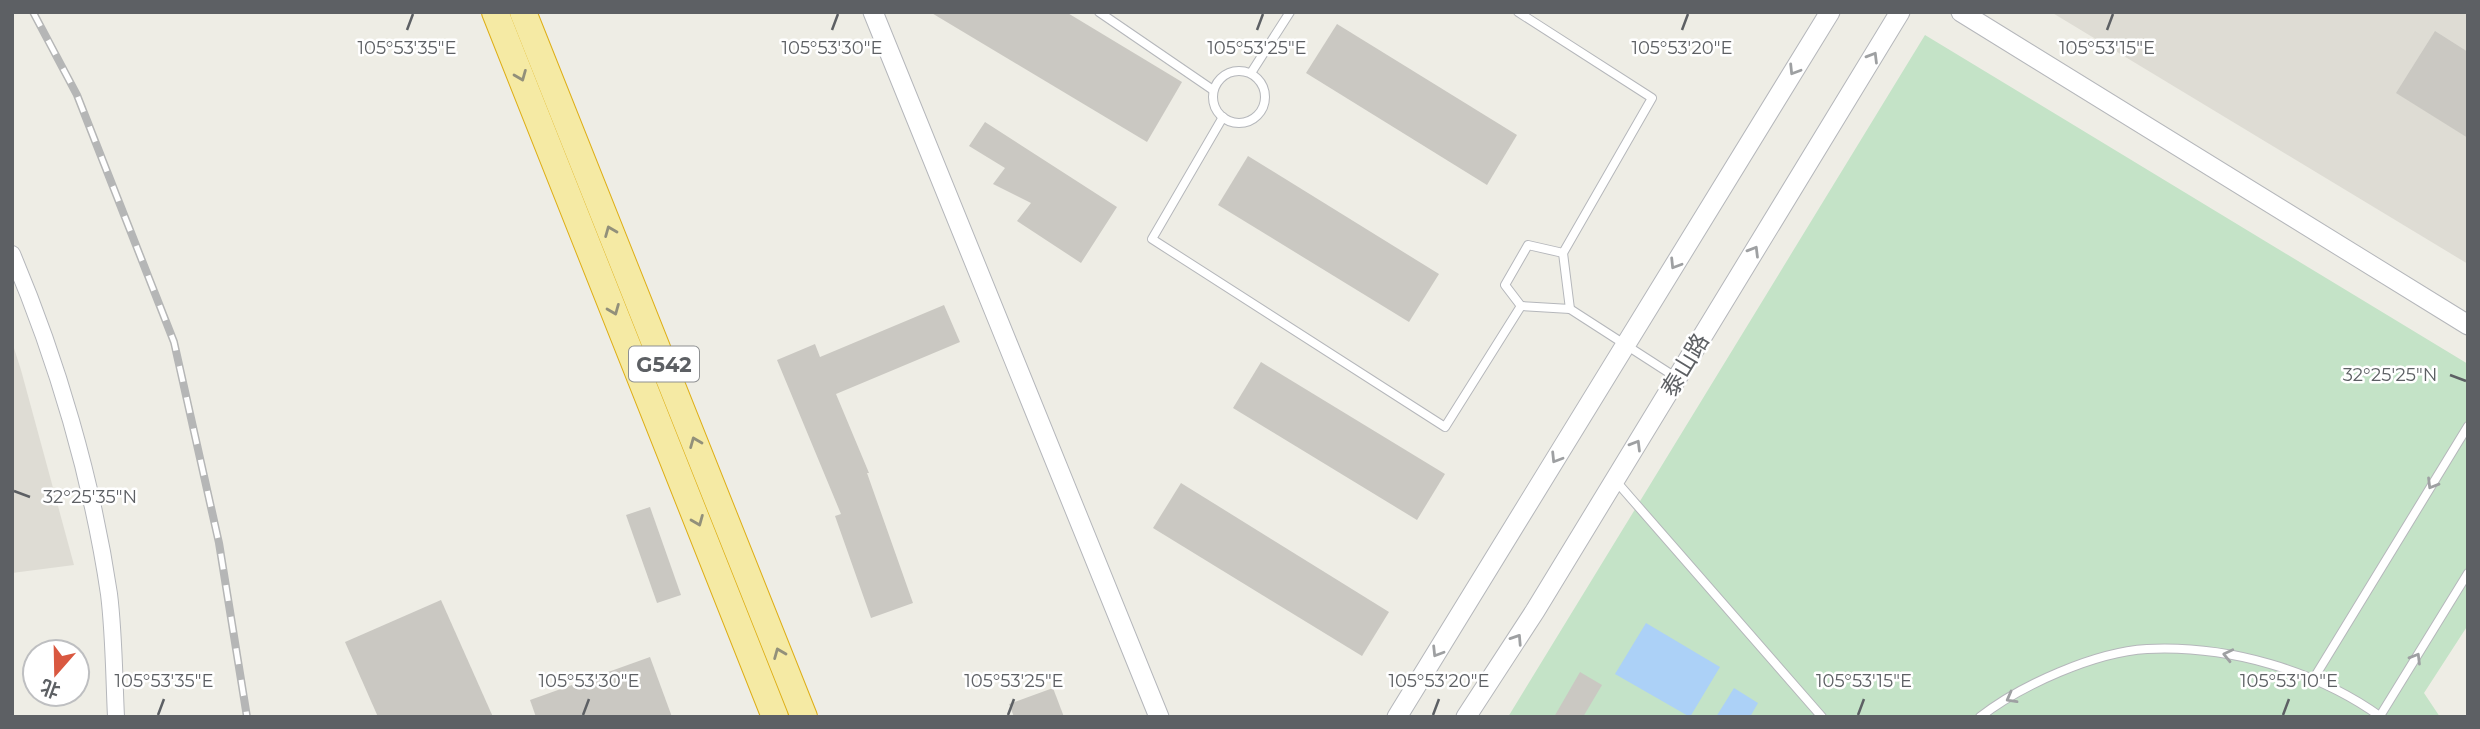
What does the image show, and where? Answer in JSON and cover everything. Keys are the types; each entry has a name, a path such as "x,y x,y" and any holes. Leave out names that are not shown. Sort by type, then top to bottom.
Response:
{"highway":[{"name":"G542","path":"495,12 775,717"},
{"name":"G542","path":"523,12 804,717"}],"street":[{"path":"873,12 1159,717"},
{"path":"1397,717 1830,12"},
{"name":"泰山路","path":"1466,717 1615,480 1900,12"},
{"path":"1961,12 2468,325"},
{"path":"12,254 62,395 93,514 109,595 116,717"}],"lane":[{"path":"1099,12 1213,90"},
{"path":"1251,73 1290,12"},
{"path":"1518,12 1652,98 1563,253 1570,309"},
{"path":"1236,70 1251,73 1263,86 1265,103 1255,117 1239,123 1223,117 1214,105 1213,90 1222,77 1236,70"},
{"path":"1223,117 1152,239 1445,427 1521,306"},
{"path":"1563,253 1528,245 1505,285 1521,306 1570,309 1677,379"},
{"path":"2314,678 2468,426"},
{"path":"1615,480 1822,717"},
{"path":"1980,717 2070,666 2146,649 2215,652 2314,678 2353,697 2380,717 2468,573"}],"shaded area":[{"path":"2051,12 2468,12 2468,264"},
{"path":"12,342 21,370 74,565 12,573"}],"green space":[{"path":"1925,35 2468,364 2468,625 2424,693 2440,717 1508,717"}],"water":[{"path":"1646,623 1720,667 1690,717 1615,674"},
{"path":"1734,688 1758,703 1750,717 1716,717"}],"building":[{"path":"930,12 1066,12 1182,82 1147,142"},
{"path":"1337,24 1517,135 1487,185 1306,73"},
{"path":"2435,31 2468,52 2468,138 2396,93"},
{"path":"985,122 1117,207 1081,263 1017,221 1031,203 993,184 1005,168 969,146"},
{"path":"1248,156 1439,274 1409,322 1218,205"},
{"path":"944,305 960,342 836,394 869,473 913,603 871,618 835,516 841,514 777,360 815,344 820,357"},
{"path":"1261,362 1445,474 1417,520 1233,408"},
{"path":"1181,483 1389,612 1362,656 1153,528"},
{"path":"650,507 681,595 657,603 626,515"},
{"path":"441,600 493,717 378,717 345,642"},
{"path":"650,657 672,717 536,717 530,700"},
{"path":"1580,672 1602,685 1583,717 1554,717"},
{"path":"1053,688 1064,717 1014,717 1009,704"}],"railway":[{"path":"33,12 77,95 174,342 219,543 247,717"}]}
